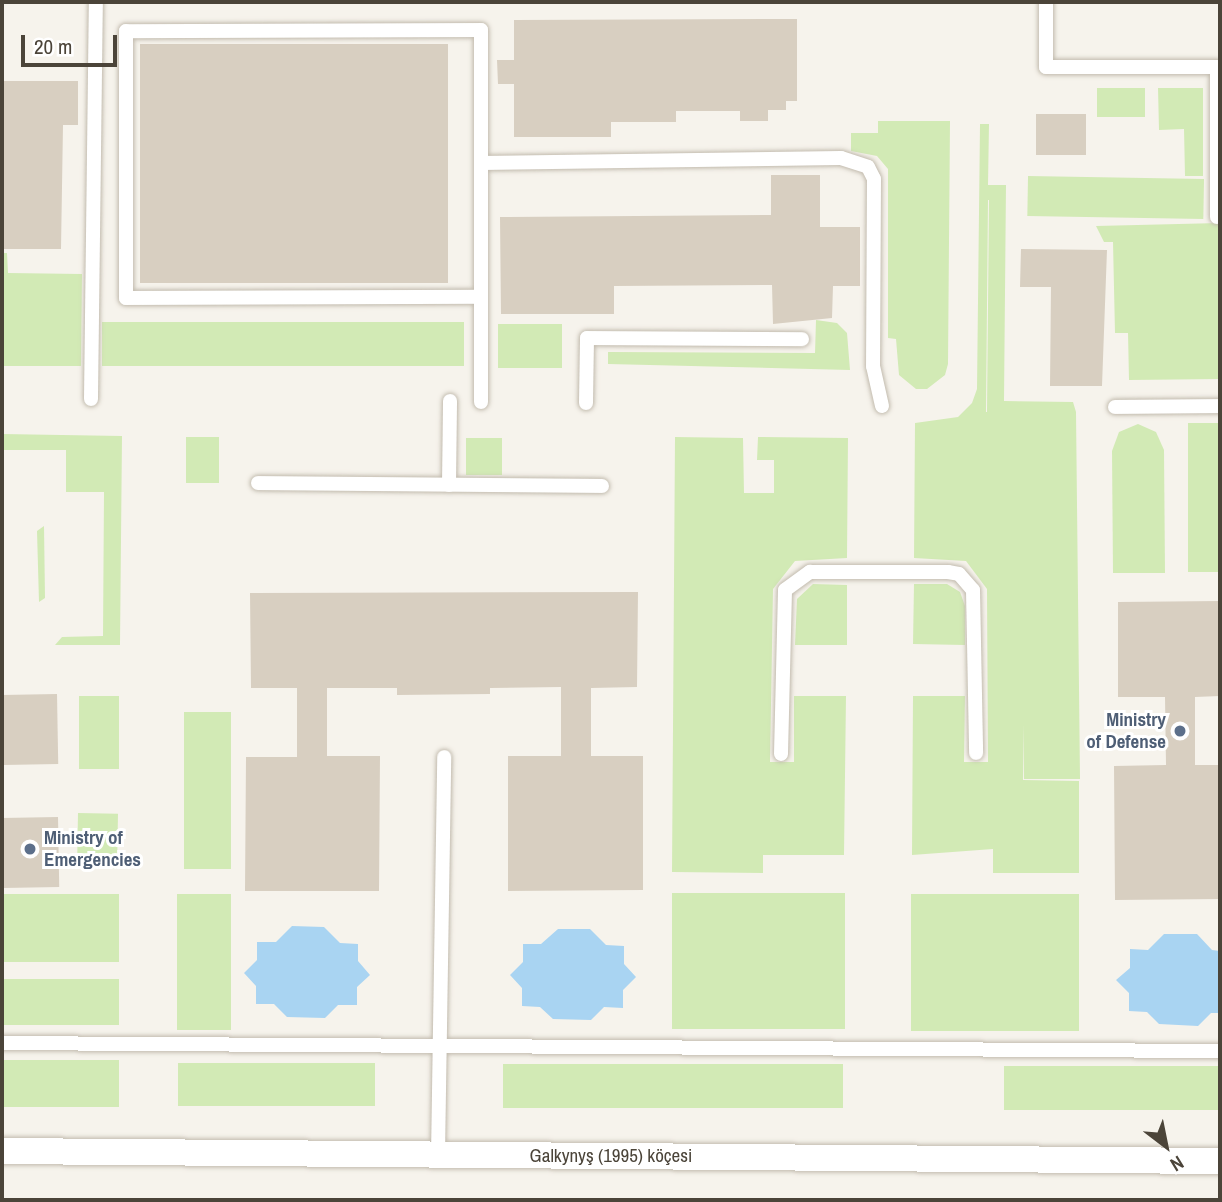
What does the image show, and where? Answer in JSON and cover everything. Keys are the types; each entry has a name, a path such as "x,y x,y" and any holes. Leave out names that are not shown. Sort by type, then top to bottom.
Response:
{"street":[{"name":"Galkynyş (1995) köçesi","path":"2,1151 1220,1161"}],"lane":[{"path":"91,399 96,2"},
{"path":"1046,2 1046,67 1217,67 1217,217"},
{"path":"481,297 126,298 126,31 481,30 481,163 481,297 481,402"},
{"path":"481,163 841,158 868,167 874,179 873,366 882,406"},
{"path":"586,403 587,338 802,339"},
{"path":"449,485 450,401"},
{"path":"1115,407 1220,406"},
{"path":"258,483 602,486"},
{"path":"781,754 785,590 810,572 959,574 973,590 975,753"},
{"path":"438,1155 444,757"},
{"path":"2,1043 439,1048 1220,1051"}],"green space":[{"path":"1097,88 1145,88 1145,117 1097,117"},
{"path":"1158,88 1203,88 1203,176 1185,176 1184,129 1159,130"},
{"path":"878,121 950,121 948,364 945,375 927,389 916,389 899,375 896,339 888,338 888,169 877,156 851,151 851,133 878,133"},
{"path":"980,124 989,124 988,185 1006,185 1004,401 1073,402 1076,412 1080,779 1024,779 1024,724 1023,780 1079,781 1079,873 993,873 993,849 912,855 913,696 965,696 964,762 988,762 987,589 966,561 914,558 915,423 958,417 972,403 977,389","holes":["988,200 987,412 986,412"]},
{"path":"1028,176 1204,179 1203,219 1027,216"},
{"path":"1220,223 1220,379 1129,380 1128,333 1115,333 1113,242 1104,242 1096,226"},
{"path":"2,253 7,253 8,273 82,274 81,366 2,366"},
{"path":"816,320 837,323 847,333 850,370 608,364 608,352 815,353"},
{"path":"102,322 464,322 464,366 102,366"},
{"path":"498,324 562,324 562,368 498,368"},
{"path":"1188,423 1220,423 1220,572 1188,572"},
{"path":"1138,424 1156,432 1164,450 1165,573 1113,573 1112,451 1119,432"},
{"path":"2,434 122,436 120,645 55,645 62,637 103,636 104,492 66,492 66,450 2,450"},
{"path":"186,437 219,437 219,483 186,483"},
{"path":"675,437 743,438 744,493 774,493 774,460 757,460 758,437 848,438 847,558 795,561 773,589 770,762 794,762 794,696 846,696 844,855 763,855 763,873 672,872"},
{"path":"466,438 502,438 502,475 466,475"},
{"path":"44,526 45,598 39,602 37,531"},
{"path":"813,584 847,585 847,645 795,645 797,599"},
{"path":"914,584 947,584 960,592 965,606 965,645 913,644"},
{"path":"79,696 119,696 119,769 79,769"},
{"path":"184,712 231,712 231,869 184,869"},
{"path":"78,813 118,814 117,869 77,868"},
{"path":"672,893 845,893 845,1029 672,1029"},
{"path":"2,894 119,894 119,962 2,962"},
{"path":"177,894 231,894 231,1030 177,1030"},
{"path":"911,894 1079,894 1079,1031 911,1031"},
{"path":"2,979 119,979 119,1025 2,1025"},
{"path":"2,1060 119,1060 119,1107 2,1107"},
{"path":"178,1063 375,1063 375,1106 178,1106"},
{"path":"503,1064 843,1064 843,1108 503,1108"},
{"path":"1004,1066 1220,1066 1220,1110 1004,1110"}],"water":[{"path":"292,926 324,927 340,943 358,944 358,961 370,975 357,987 357,1005 338,1005 325,1018 287,1017 274,1004 256,1004 256,986 244,973 257,960 257,942 276,942"},
{"path":"558,929 590,929 606,945 624,946 624,964 636,977 623,990 623,1008 604,1007 591,1020 553,1019 540,1007 522,1006 522,988 510,975 523,962 523,944 541,944"},
{"path":"1164,934 1197,934 1212,950 1220,951 1220,1013 1211,1013 1198,1026 1159,1024 1147,1012 1129,1011 1129,993 1116,980 1130,968 1130,949 1148,950"}],"building":[{"path":"797,19 797,101 786,101 786,110 768,110 768,121 740,121 740,111 676,111 676,122 611,122 611,137 514,137 514,84 498,84 497,60 514,60 514,20"},
{"path":"140,44 448,44 448,283 140,283"},
{"path":"2,81 78,81 78,125 63,125 61,249 4,249"},
{"path":"1036,114 1086,114 1086,155 1036,155"},
{"path":"771,175 820,175 820,227 860,227 860,286 833,286 832,318 773,324 772,285 614,286 614,314 501,314 500,217 771,215"},
{"path":"1021,249 1107,250 1102,386 1050,386 1051,287 1020,287"},
{"path":"638,592 637,687 591,688 591,756 643,756 643,890 508,891 508,756 561,756 561,687 490,688 490,694 397,695 397,688 327,688 327,756 380,756 379,891 245,891 246,757 297,757 297,688 251,688 250,593"},
{"name":"Ministry of Defense","path":"1220,601 1220,696 1195,697 1195,765 1220,765 1220,899 1115,900 1114,766 1166,765 1165,697 1118,697 1118,602"},
{"path":"57,694 58,764 3,765 2,695"},
{"name":"Ministry of Emergencies","path":"58,817 59,887 3,888 2,818"}],"place":[{"name":"Ministry of Defense","path":"1180,731"},
{"name":"Ministry of Emergencies","path":"30,849"}]}
